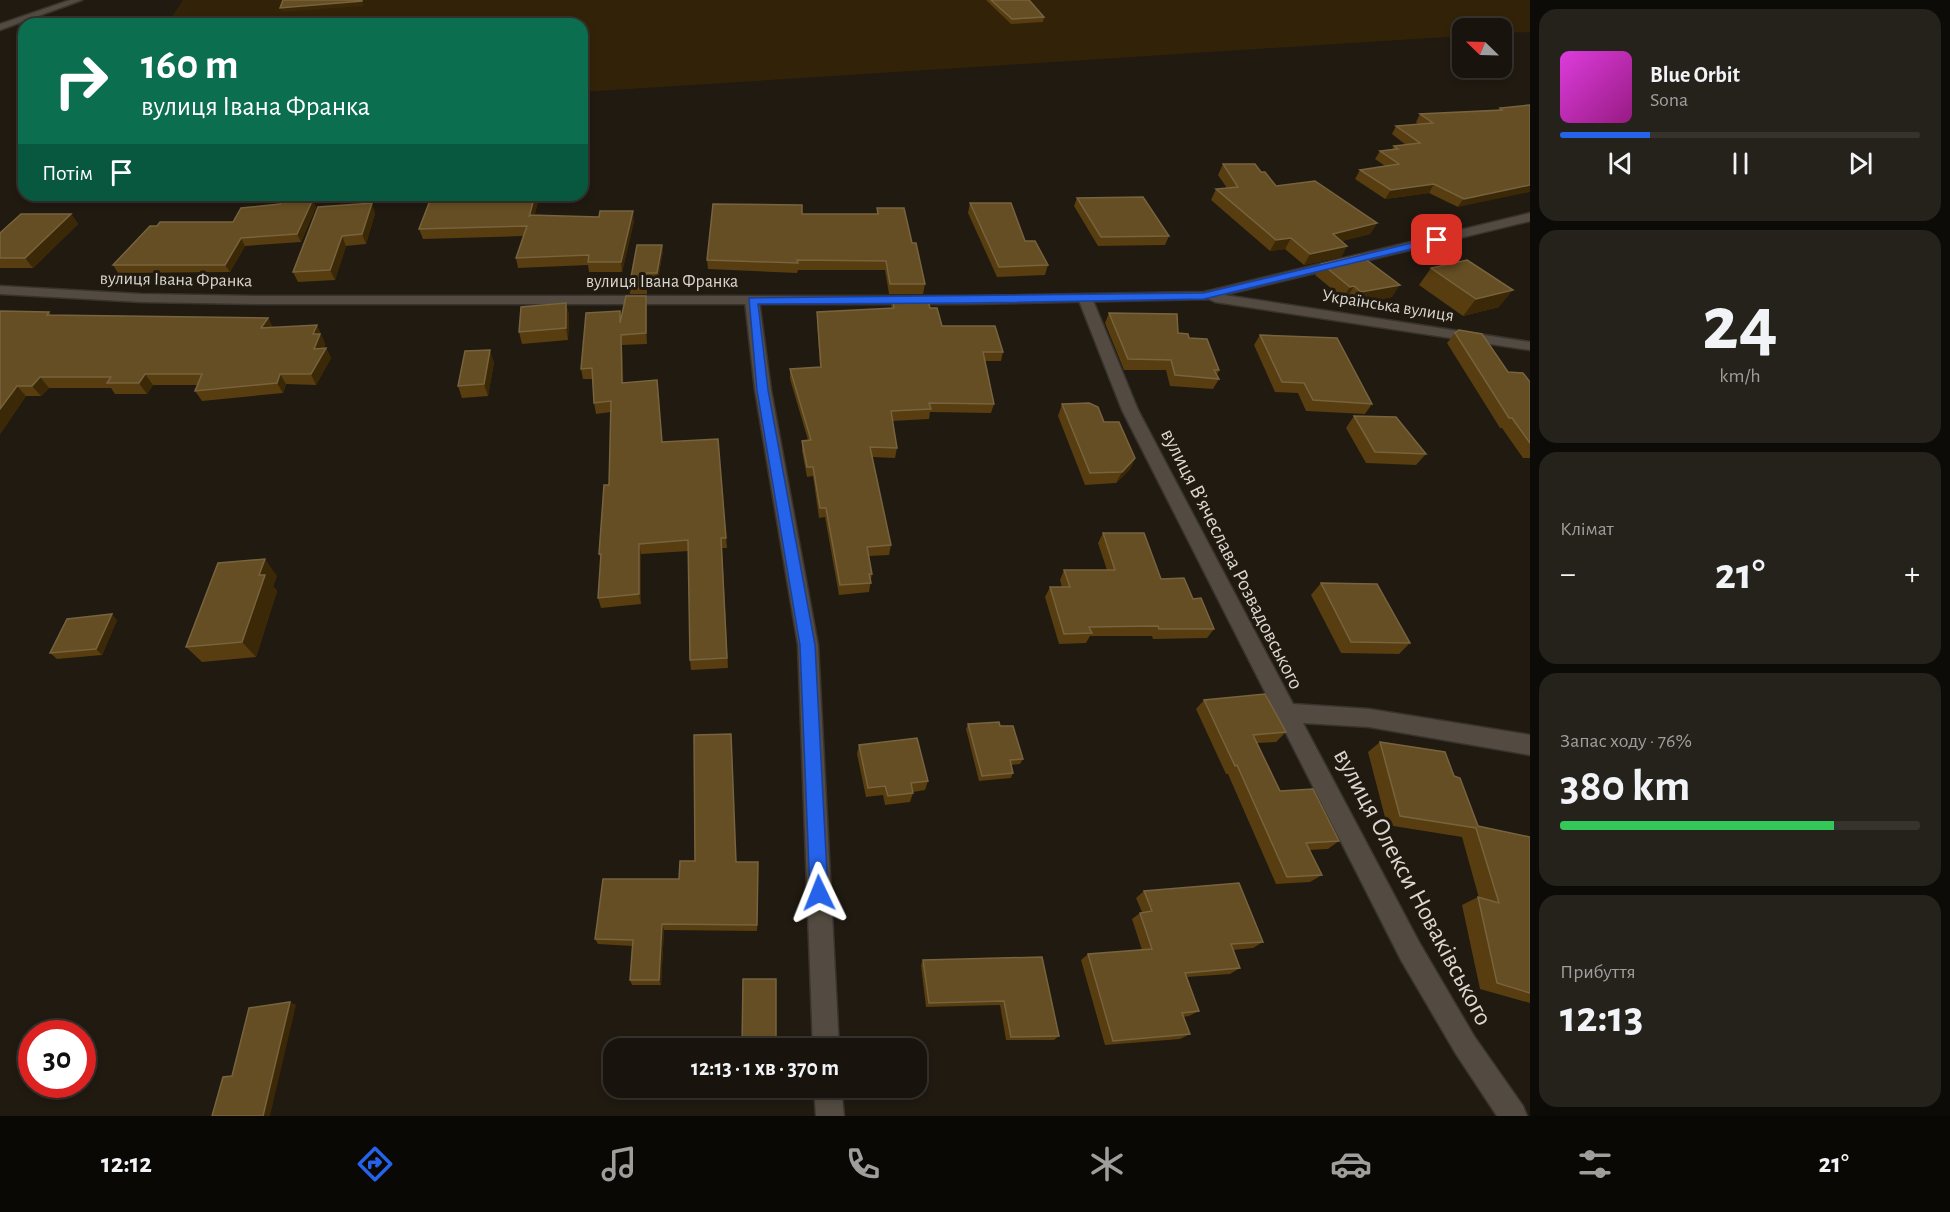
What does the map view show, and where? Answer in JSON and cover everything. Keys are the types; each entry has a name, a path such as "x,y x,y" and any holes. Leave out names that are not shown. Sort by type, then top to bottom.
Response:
{"street":[{"path":"26,18 78,0"},
{"path":"0,27 18,21"},
{"name":"вулиця Івана Франка","path":"0,290 141,298 248,300 752,301 1204,296 1530,217"},
{"name":"Українська вулиця","path":"1204,296 1530,346"},
{"name":"вулиця Вʼячеслава Розвадовського","path":"1085,298 1130,410 1287,713 1369,718 1530,745"},
{"path":"752,301 763,390 808,645 826,1038"},
{"name":"вулиця Олекси Новаківського","path":"1287,713 1410,951 1465,1045 1513,1116"},
{"path":"829,1098 830,1116"}],"shaded area":[{"path":"183,0 1530,0 1530,32 1512,33 1512,18 1452,18 1452,37 588,92 588,18 171,18"}],"building":[{"path":"283,0 362,0 362,1 280,8"},
{"path":"991,0 1029,0 1044,17 1012,19"},
{"path":"1530,105 1530,185 1464,199 1434,184 1391,190 1360,170 1399,164 1380,151 1398,149 1394,146 1420,143 1396,126 1433,123 1420,114 1502,110 1500,108"},
{"path":"1223,164 1255,164 1276,186 1315,181 1377,223 1333,234 1347,246 1310,254 1291,238 1276,240 1216,189 1238,187"},
{"path":"1143,197 1169,236 1101,237 1077,198"},
{"path":"281,201 312,201 297,234 241,238 225,265 113,265 150,226 157,226 160,222 233,222 241,208 280,204"},
{"path":"430,201 533,201 529,217 530,215 599,217 600,211 633,211 621,262 588,262 589,255 516,258 527,226 419,229"},
{"path":"372,203 362,234 342,236 330,270 293,272 318,207"},
{"path":"970,203 1011,203 1025,241 1035,241 1048,265 999,267"},
{"path":"713,204 802,205 802,214 878,214 877,208 904,208 912,243 916,243 925,284 890,284 886,261 797,260 798,263 707,260"},
{"path":"21,214 71,214 25,258 0,258 0,233"},
{"path":"637,245 662,245 657,273 646,273 646,288 629,288"},
{"path":"1360,255 1400,285 1361,292 1354,286 1350,287 1322,264"},
{"path":"1467,260 1513,290 1476,299 1431,268"},
{"path":"626,296 646,296 646,333 621,335 622,383 657,380 662,442 718,439 726,538 721,538 727,658 690,660 688,540 639,544 639,594 598,598 604,485 609,485 611,401 594,403 592,368 581,369 586,313 620,311 620,323"},
{"path":"892,297 927,297 930,308 937,308 942,326 995,326 1003,352 983,352 994,404 929,403 931,409 891,411 897,448 870,447 891,545 867,547 872,574 869,574 871,583 840,585 826,508 820,508 813,467 807,467 802,441 811,440 790,369 821,367 817,312 894,308"},
{"path":"566,303 566,328 519,332 521,307"},
{"path":"0,311 49,312 47,315 268,318 261,328 317,325 313,334 320,334 314,349 326,348 311,374 280,374 277,383 195,391 202,374 145,374 139,383 107,383 111,377 40,377 32,386 17,386 0,409"},
{"path":"1109,313 1177,314 1178,333 1188,334 1189,338 1207,339 1219,370 1214,370 1219,379 1175,375 1171,360 1128,359"},
{"path":"1459,330 1482,334 1508,372 1523,373 1530,382 1530,443 1512,418 1509,418 1455,333"},
{"path":"1260,335 1337,338 1372,404 1313,400 1304,383 1282,382"},
{"path":"490,350 484,384 458,386 465,351"},
{"path":"1089,403 1098,407 1104,422 1119,422 1135,458 1122,472 1090,473 1062,404"},
{"path":"1354,416 1396,417 1426,454 1375,452"},
{"path":"1103,533 1144,533 1161,579 1184,578 1193,599 1201,598 1214,629 1159,629 1158,626 1089,627 1092,633 1064,634 1050,587 1070,587 1064,570 1115,570"},
{"path":"265,559 259,575 265,575 242,642 186,647 218,563"},
{"path":"1321,583 1377,584 1410,643 1351,642"},
{"path":"112,614 96,649 50,653 67,619"},
{"path":"1265,694 1286,732 1253,735 1280,791 1313,789 1339,841 1306,843 1322,875 1287,877 1237,765 1235,766 1204,700"},
{"path":"999,722 1000,726 1013,726 1023,759 1010,760 1013,773 982,776 968,724"},
{"path":"731,734 736,862 758,862 757,925 662,924 659,980 630,980 633,940 595,939 603,879 679,879 680,861 695,861 694,735"},
{"path":"917,738 928,781 911,783 913,793 888,796 885,786 868,788 859,745"},
{"path":"1380,742 1445,752 1454,776 1460,778 1478,826 1530,837 1530,993 1497,983 1478,897 1499,903 1476,828 1400,816"},
{"path":"1239,883 1263,942 1231,944 1240,968 1185,973 1199,1011 1182,1013 1190,1034 1113,1041 1088,954 1152,949 1140,913 1152,911 1144,891"},
{"path":"1042,957 1059,1036 1011,1037 1004,1001 929,1003 923,960"},
{"path":"743,979 776,979 776,1038 742,1038"},
{"path":"290,1002 263,1116 212,1116 223,1077 232,1076 249,1008"}],"route":[{"path":"819,893 808,645 763,390 752,301 1204,296 1437,240"}]}
